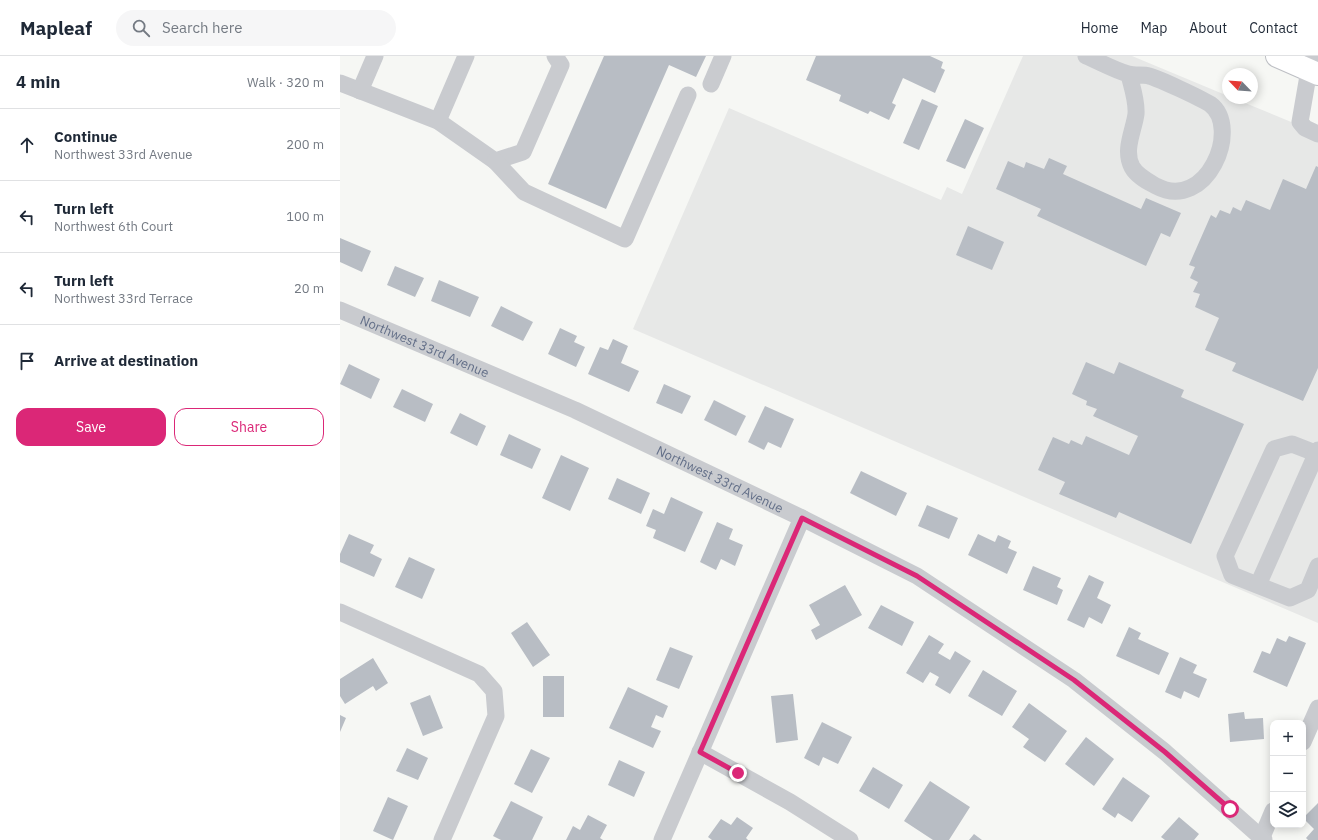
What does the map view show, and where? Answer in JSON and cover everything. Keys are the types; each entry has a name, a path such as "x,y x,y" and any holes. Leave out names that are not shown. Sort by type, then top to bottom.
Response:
{"main road":[{"path":"1277,56 1314,67"}],"street":[{"path":"360,91 375,56"},
{"path":"438,120 466,56"},
{"path":"495,161 522,152 561,65 556,56"},
{"path":"711,84 723,56"},
{"path":"1086,56 1129,75 1149,75 1211,105 1222,122 1222,142 1214,164 1203,179 1191,189 1177,192 1164,190 1143,179 1132,167 1129,151 1136,113 1134,94 1129,75"},
{"path":"1314,67 1300,122 1305,128 1318,134"},
{"path":"340,83 438,120 495,161 524,192 625,239 688,95"},
{"name":"Northwest 33rd Avenue","path":"340,310 575,410 802,518 917,576 1074,680 1165,752 1263,839"},
{"path":"1258,585 1317,453 1292,444 1274,449 1225,556 1232,575 1290,598 1308,590 1318,566"},
{"path":"662,840 802,518"},
{"path":"340,612 479,674 494,691 496,716 442,840"},
{"path":"1306,735 1318,708"},
{"path":"700,752 790,802 850,840"},
{"path":"1263,839 1270,819"}],"shaded area":[{"path":"1023,56 1132,56 1222,94 1222,104 1248,104 1318,133 1318,623 633,329 729,108 941,200 947,187 962,194"}],"building":[{"path":"604,56 706,56 696,77 669,65 606,209 548,184"},
{"path":"816,56 930,56 943,62 941,68 945,70 935,93 903,78 892,103 896,105 889,120 870,111 868,114 839,101 841,95 806,80"},
{"path":"922,99 938,106 919,150 903,143"},
{"path":"965,119 984,128 965,169 946,161"},
{"path":"1049,158 1067,166 1063,174 1141,209 1146,198 1181,213 1170,237 1161,233 1146,266 1037,216 1041,209 996,189 1008,161 1024,168 1026,162 1044,169"},
{"path":"1316,166 1318,167 1318,368 1303,401 1232,371 1236,363 1205,350 1219,318 1195,307 1200,294 1193,292 1198,282 1190,278 1195,267 1189,265 1211,215 1216,218 1220,210 1230,214 1233,207 1241,211 1246,200 1270,210 1283,179 1306,189"},
{"path":"968,226 1004,242 992,270 956,255"},
{"path":"340,238 371,251 362,272 340,262"},
{"path":"395,266 424,278 415,297 387,285"},
{"path":"439,280 479,297 470,317 431,301"},
{"path":"501,306 533,322 523,341 491,326"},
{"path":"560,328 577,336 574,342 585,347 576,367 548,354"},
{"path":"613,339 628,346 621,363 639,371 629,392 588,374 600,347 608,350"},
{"path":"1086,362 1114,374 1119,362 1184,390 1181,397 1244,424 1191,544 1119,512 1116,518 1059,494 1065,482 1038,470 1053,437 1069,444 1071,440 1082,445 1086,436 1129,455 1138,436 1093,416 1097,409 1086,405 1087,401 1072,394"},
{"path":"349,364 380,379 371,399 340,384"},
{"path":"664,384 691,396 682,414 656,403"},
{"path":"402,389 433,404 425,422 393,407"},
{"path":"714,400 746,416 736,436 704,420"},
{"path":"765,406 794,419 781,448 768,442 764,450 748,442"},
{"path":"460,413 486,426 477,446 450,433"},
{"path":"509,434 541,449 532,469 500,455"},
{"path":"561,455 589,468 570,511 542,498"},
{"path":"861,471 907,493 896,516 850,493"},
{"path":"617,478 650,493 641,514 608,499"},
{"path":"671,497 703,512 685,552 653,538 656,530 646,526 653,509 664,514"},
{"path":"927,505 958,518 949,539 918,526"},
{"path":"717,522 733,529 729,539 743,545 735,566 721,559 716,570 700,562"},
{"path":"349,534 374,545 370,553 382,559 374,577 340,562 340,554"},
{"path":"978,534 995,542 998,535 1011,541 1008,548 1017,552 1007,574 968,555"},
{"path":"409,557 435,569 422,599 395,587"},
{"path":"1033,566 1061,578 1057,587 1063,590 1057,605 1023,590"},
{"path":"1089,575 1104,582 1097,598 1111,605 1102,624 1089,617 1084,628 1067,620"},
{"path":"845,585 862,615 816,640 811,630 820,625 809,605"},
{"path":"881,605 914,622 902,646 868,628"},
{"path":"527,622 550,655 533,667 511,633"},
{"path":"1129,627 1141,633 1138,639 1169,653 1159,675 1116,656"},
{"path":"929,635 944,644 938,653 950,660 955,651 971,661 950,694 935,685 939,677 930,672 923,683 906,673"},
{"path":"1289,636 1306,643 1287,687 1253,672 1262,651 1270,654 1277,638 1286,642"},
{"path":"670,647 693,656 679,689 656,680"},
{"path":"1180,657 1197,665 1193,673 1207,679 1199,698 1184,691 1181,699 1165,692"},
{"path":"373,658 388,683 376,691 373,686 345,704 340,696 340,679"},
{"path":"983,670 1017,691 1002,716 968,696"},
{"path":"543,676 564,676 564,717 543,717"},
{"path":"628,687 668,706 663,718 656,715 651,727 661,731 653,748 609,728"},
{"path":"793,694 798,740 776,743 771,696"},
{"path":"430,695 443,728 423,736 410,703"},
{"path":"1029,703 1067,731 1045,762 1023,747 1029,739 1012,727"},
{"path":"1244,712 1245,719 1263,718 1264,739 1230,742 1228,714"},
{"path":"340,715 346,718 340,732"},
{"path":"822,722 852,737 838,764 823,757 819,766 804,758"},
{"path":"1086,737 1114,759 1094,786 1065,764"},
{"path":"407,748 428,758 418,780 396,771"},
{"path":"531,749 550,758 532,793 514,784"},
{"path":"619,760 645,772 634,797 608,785"},
{"path":"873,767 903,785 889,809 859,791"},
{"path":"1123,777 1150,796 1132,822 1118,813 1115,818 1102,809"},
{"path":"930,781 970,807 949,840 933,840 904,821"},
{"path":"388,797 408,806 393,840 373,831"},
{"path":"511,801 543,817 532,840 501,840 493,836"},
{"path":"1318,803 1318,840 1308,840 1306,838 1314,829 1306,821 1306,815"},
{"path":"588,815 607,825 600,838 603,840 566,840 573,826 580,830"},
{"path":"737,817 753,828 746,838 748,840 712,840 708,837 721,819 731,825"},
{"path":"1179,817 1199,834 1194,840 1165,840 1161,837"},
{"path":"974,834 982,840 969,840"}],"route":[{"path":"738,773 700,752 802,518 917,576 1074,680 1165,752 1230,809"}]}
